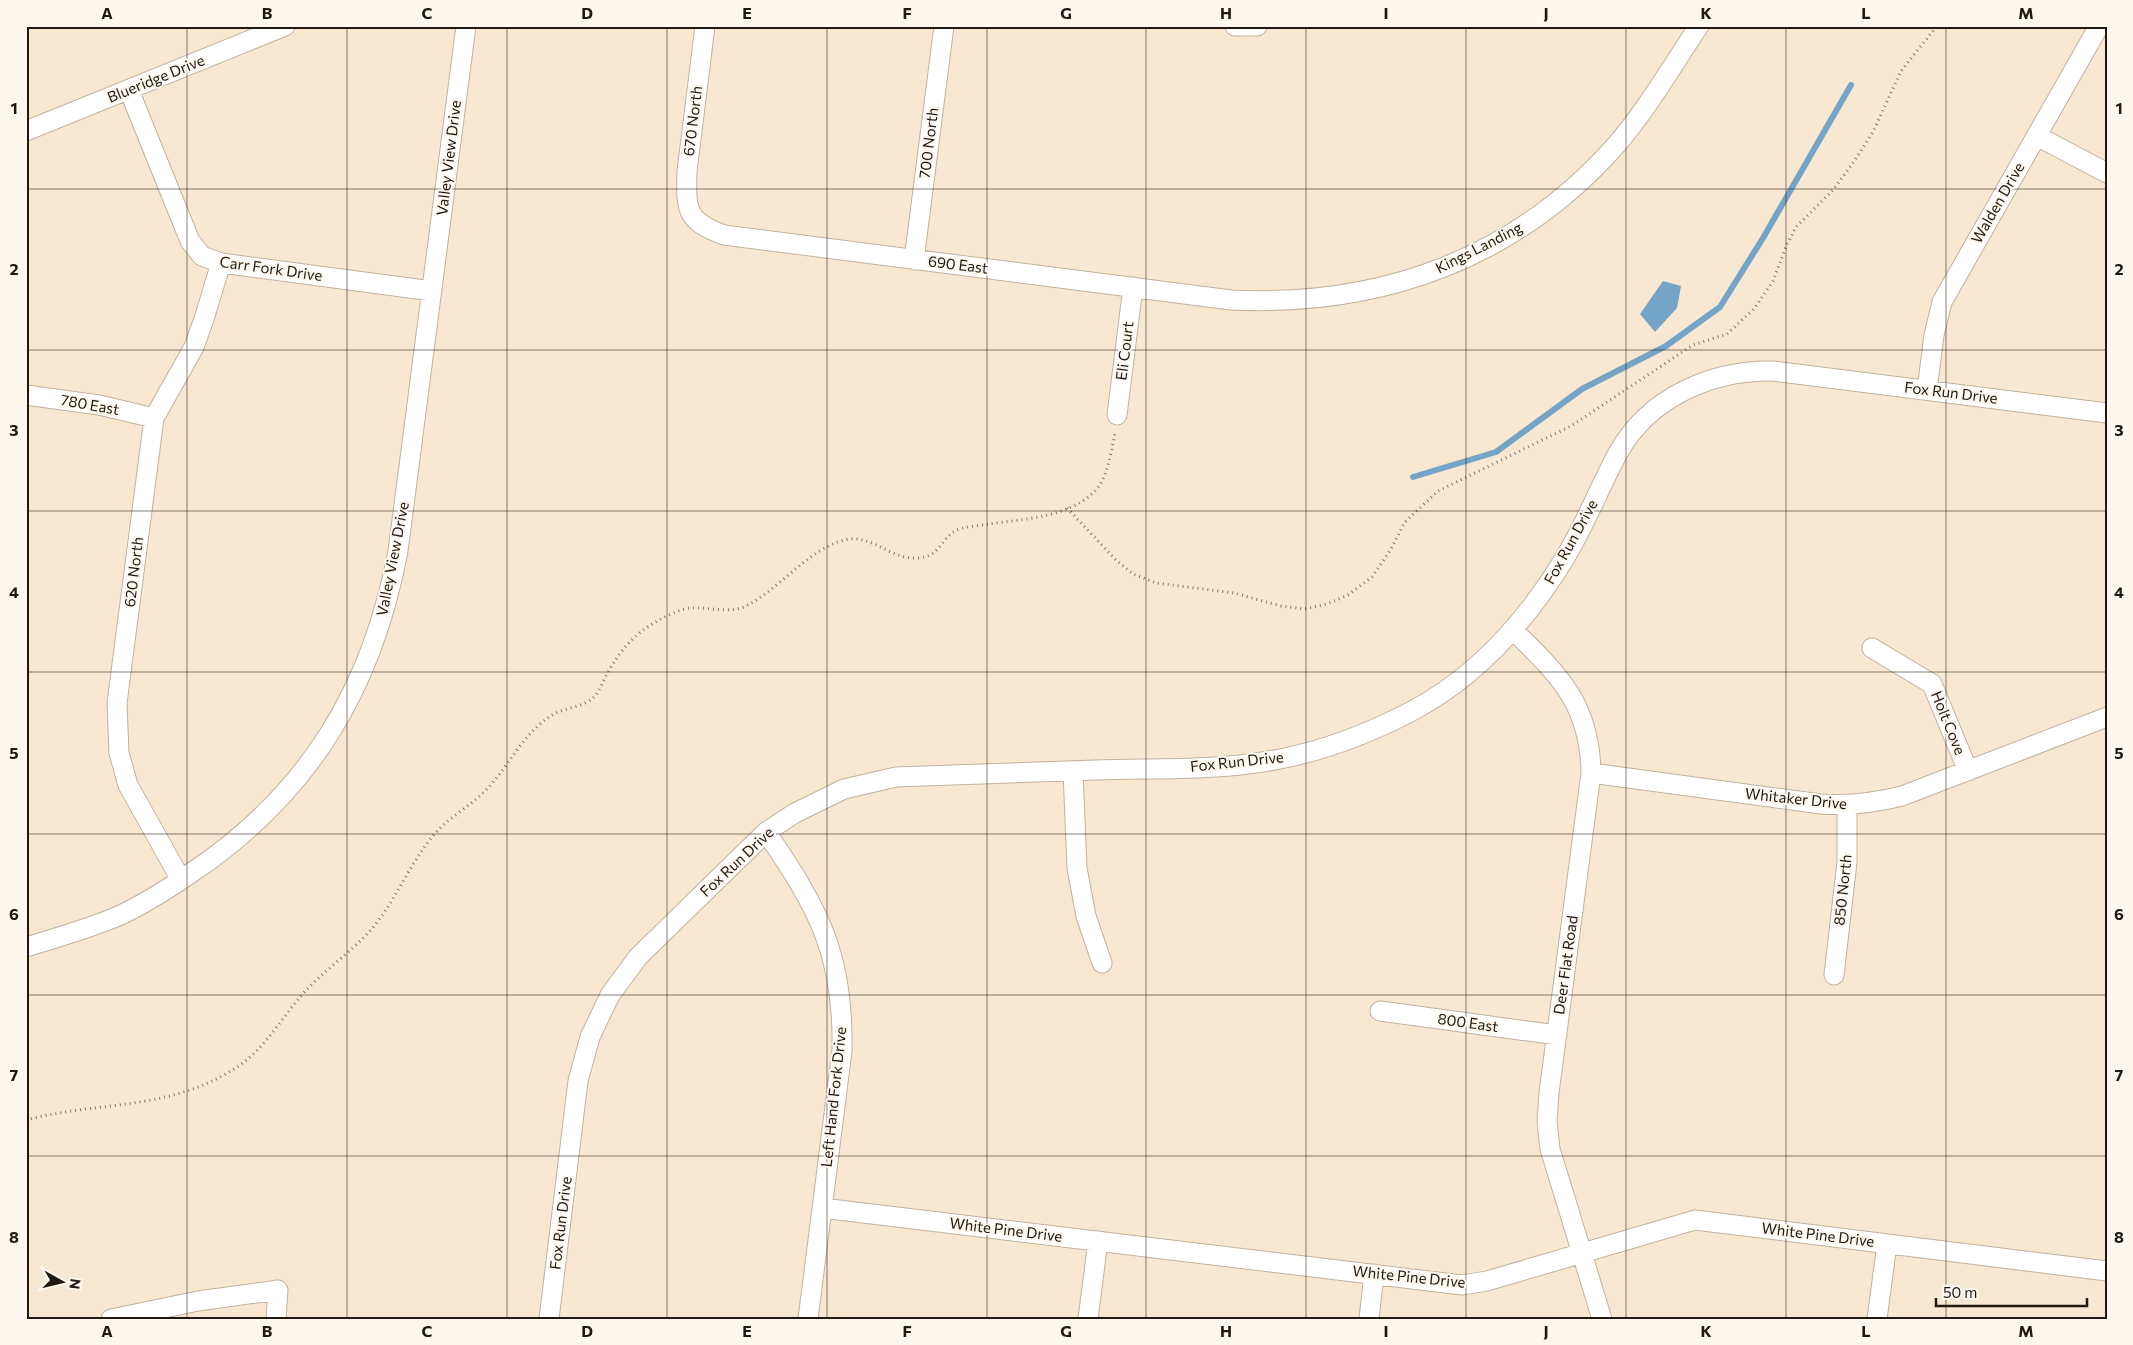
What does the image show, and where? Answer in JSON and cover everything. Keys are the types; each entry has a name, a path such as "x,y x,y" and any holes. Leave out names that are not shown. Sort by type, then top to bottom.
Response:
{"street":[{"name":"Blueridge Drive","path":"26,131 285,26"},
{"name":"Valley View Drive","path":"26,947 107,921 145,902 181,880 245,833 298,778 340,718 371,654 382,620 398,551 466,26"},
{"name":"670 North","path":"690,216 686,196 687,171 705,26"},
{"name":"700 North","path":"914,260 944,26"},
{"path":"1235,26 1257,26"},
{"name":"Kings Landing","path":"1231,300 1299,300 1367,291 1432,272 1492,245 1546,210 1571,190 1611,150 1637,119 1699,26"},
{"name":"Walden Drive","path":"1926,390 1934,335 1942,302 2099,26"},
{"name":"Carr Fork Drive","path":"129,90 190,241 202,256 221,264 432,291"},
{"path":"2037,136 2107,173"},
{"name":"690 East","path":"690,216 708,229 724,235 1231,300"},
{"name":"620 North","path":"181,880 128,785 117,736 117,703 154,418 194,347 221,264"},
{"name":"Eli Court","path":"1117,415 1133,287"},
{"name":"Fox Run Drive","path":"549,1319 578,1082 590,1037 599,1016 610,995 638,957 766,832 795,813 844,789 896,777 1241,765 1314,751 1366,733 1415,709 1476,668 1513,630 1542,593 1567,554 1619,450 1632,433 1647,416 1682,391 1717,377 1754,371 1773,371 2107,413"},
{"name":"780 East","path":"26,395 99,404 154,418"},
{"name":"Deer Flat Road","path":"1513,630 1553,668 1575,699 1588,734 1591,773 1556,1035 1547,1122 1550,1149 1602,1319"},
{"name":"Holt Cove","path":"1872,648 1932,684 1968,771"},
{"name":"Whitaker Drive","path":"1591,773 1847,806 1902,796 2107,717"},
{"path":"1074,771 1077,868 1086,916 1102,963"},
{"name":"850 North","path":"1834,975 1847,862 1847,806"},
{"name":"Left Hand Fork Drive","path":"766,832 814,907 834,963 840,992 842,1052 808,1319"},
{"name":"800 East","path":"1380,1010 1556,1035"},
{"name":"White Pine Drive","path":"822,1208 1462,1285 1487,1282 1695,1220 2107,1271"},
{"path":"1088,1319 1098,1241"},
{"path":"1877,1319 1887,1244"},
{"path":"1369,1319 1374,1274"},
{"path":"111,1319 198,1301 278,1290 276,1319"}],"path":[{"path":"1068,508 1117,561 1133,574 1156,583 1190,589 1234,593 1281,606 1305,608 1327,604 1348,595 1372,577 1392,549 1405,522 1438,491 1571,426 1693,345 1727,334 1754,309 1773,281 1787,244 1796,227 1833,190 1853,163 1873,132 1901,71 1937,26"},
{"path":"26,1120 53,1113 120,1107 179,1095 232,1071 248,1059 304,992 373,928 397,896 433,836 483,793 504,769 518,746 552,715 592,698 616,656 629,640 659,620 675,612 691,608 731,610 744,607 788,573 842,540 856,538 867,540 901,556 918,558 936,552 956,530 1035,517 1068,508 1087,497 1101,484 1113,443 1117,415"}],"water":[{"path":"1663,281 1681,286 1677,308 1655,332 1640,314"}],"waterway":[{"path":"1413,477 1496,452 1582,389 1666,346 1720,307 1763,238 1851,85"}]}
